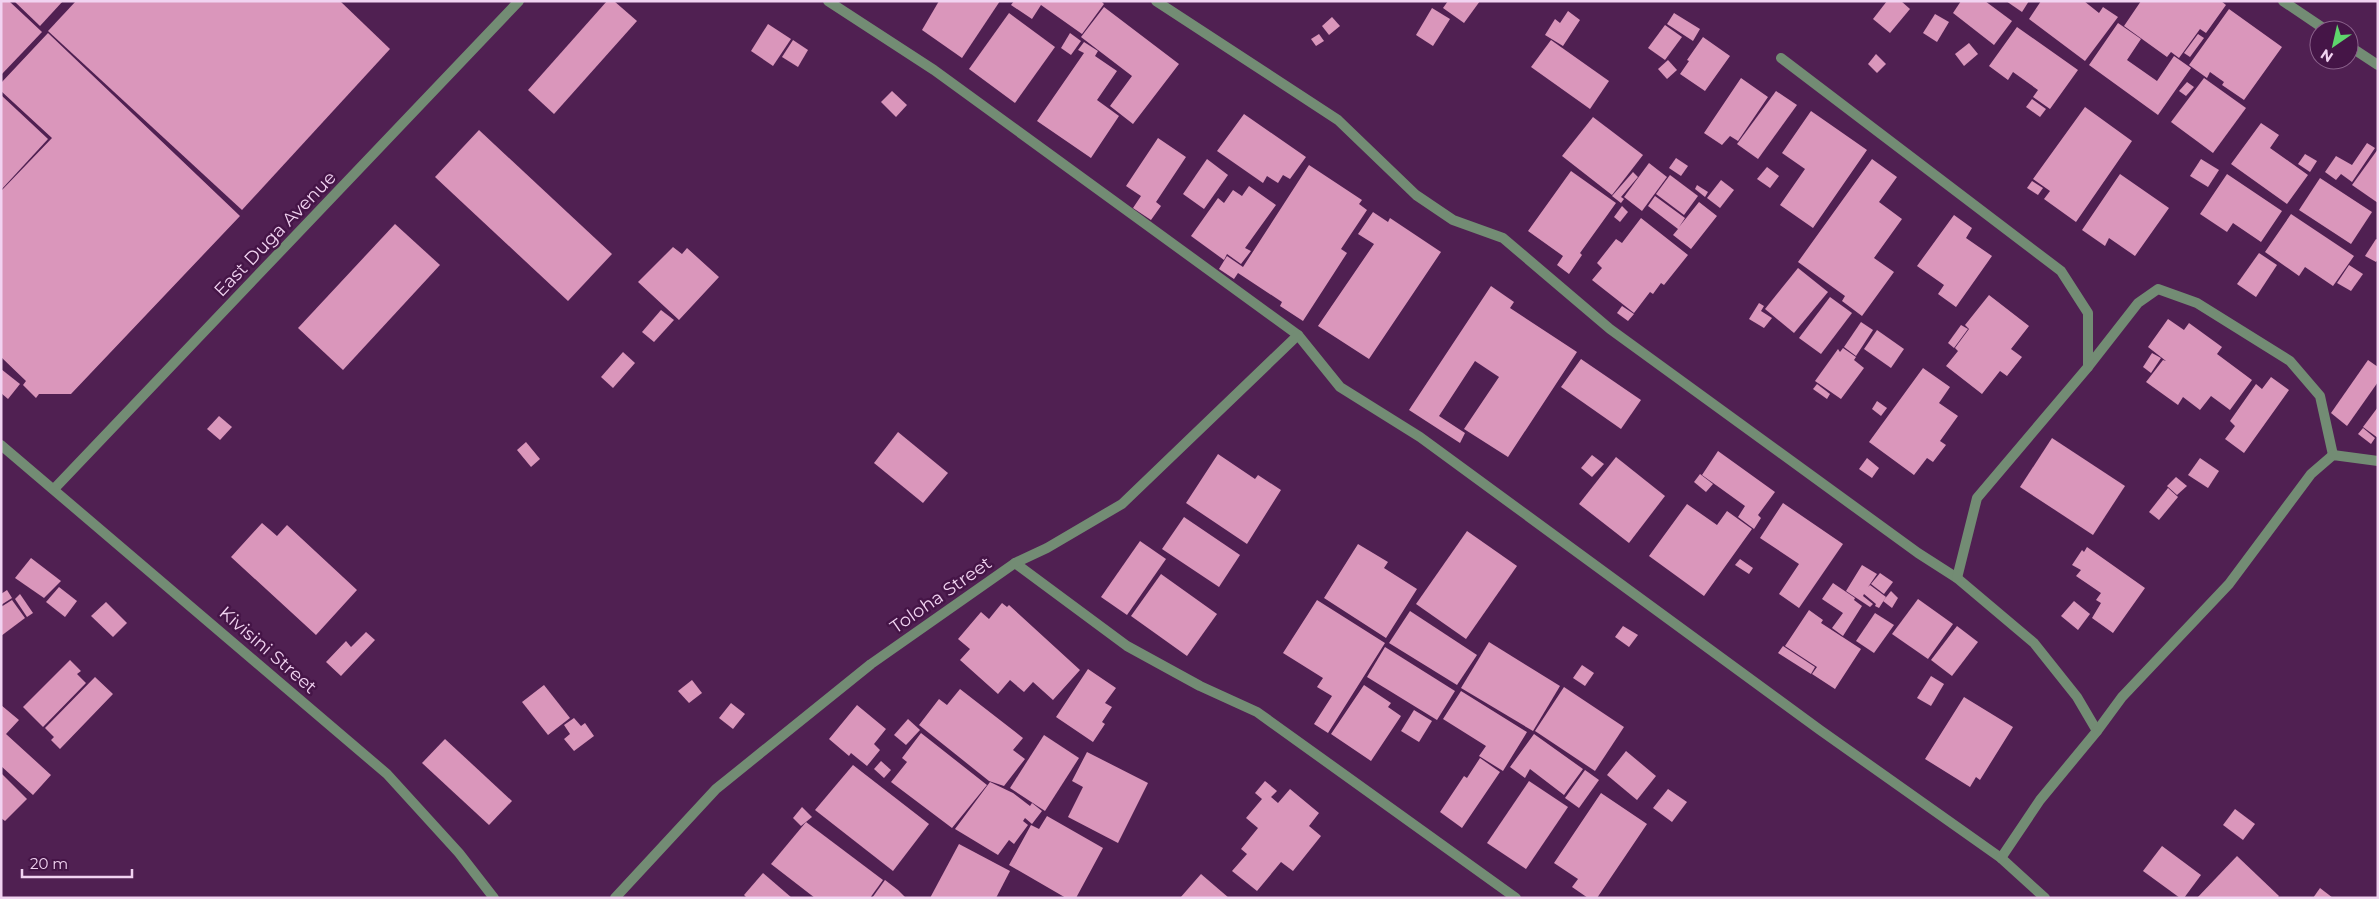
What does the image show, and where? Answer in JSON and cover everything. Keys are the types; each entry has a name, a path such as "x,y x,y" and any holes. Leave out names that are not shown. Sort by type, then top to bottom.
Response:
{"street":[{"name":"East Duga Avenue","path":"54,489 519,1"},
{"path":"828,1 934,70 1298,335 1340,387 1420,438 1820,730 2001,858 2045,898"},
{"path":"1156,1 1338,120 1416,195 1453,220 1504,238 1610,329 1918,553 1957,578 2034,643 2077,697 2097,731"},
{"path":"2284,1 2312,20"},
{"path":"2359,53 2378,66"},
{"path":"1781,58 2061,271 2088,313 2088,367"},
{"path":"1957,578 1976,498 2088,367 2138,303 2158,290 2189,301 2246,333 2290,361 2320,396 2334,455"},
{"name":"Toloha Street","path":"614,898 716,789 871,664 1015,563 1047,548 1122,504 1298,335"},
{"name":"Kivisini Street","path":"1,445 387,774 459,853 494,898"},
{"path":"2001,858 2040,800 2097,731 2122,697 2229,584 2311,474 2334,455 2378,461"},
{"path":"1015,563 1127,646 1200,686 1257,712 1516,898"}],"building":[{"path":"1,1 9,1 42,32 1,75"},
{"path":"14,1 63,1 40,26"},
{"path":"76,1 340,1 390,49 242,210 48,31"},
{"path":"607,1 614,1 637,21 554,114 528,90"},
{"path":"939,1 1000,1 962,58 922,30"},
{"path":"1014,1 1101,1 1104,4 1082,34 1041,5 1032,19 1011,5"},
{"path":"1448,1 1480,1 1464,23 1443,8"},
{"path":"1887,1 1901,1 1910,9 1890,33 1873,19"},
{"path":"1961,1 1985,1 2012,21 1994,45 1953,13"},
{"path":"2006,1 2029,1 2022,12"},
{"path":"2041,1 2084,1 2099,13 2103,7 2118,17 2085,61 2029,19"},
{"path":"2141,1 2221,1 2226,5 2206,33 2200,29 2179,58 2171,52 2167,57 2124,26"},
{"path":"1104,7 1179,64 1133,124 1110,106 1132,76 1081,37"},
{"path":"1432,8 1450,19 1433,46 1416,35"},
{"path":"2229,9 2282,47 2244,100 2222,85 2224,82 2210,72 2207,78 2189,65"},
{"path":"1568,11 1580,20 1563,46 1545,35 1555,19 1560,23"},
{"path":"1009,13 1055,47 1015,103 969,69"},
{"path":"1674,13 1700,29 1693,41 1667,24"},
{"path":"1935,14 1949,22 1937,42 1923,33"},
{"path":"1332,17 1340,26 1329,35 1322,26"},
{"path":"2118,23 2141,39 2127,60 2157,81 2174,56 2191,68 2158,115 2089,65"},
{"path":"768,24 791,39 773,66 751,51"},
{"path":"1665,25 1682,37 1665,60 1648,48"},
{"path":"2017,27 2078,70 2050,109 2033,97 2038,90 2013,72 2008,80 1989,66"},
{"path":"48,33 240,216 71,394 39,394 36,398 23,385 26,381 1,357 1,191 52,138 1,91 1,83"},
{"path":"1070,33 1081,41 1071,55 1061,48"},
{"path":"1319,34 1324,41 1316,46 1311,39"},
{"path":"2198,34 2204,38 2190,57 2184,53"},
{"path":"1703,37 1730,56 1705,91 1680,74"},
{"path":"793,40 808,50 798,67 782,57"},
{"path":"1551,40 1609,81 1590,109 1531,67"},
{"path":"1084,42 1098,51 1095,56 1117,71 1097,100 1119,116 1091,158 1037,121 1084,53 1078,50"},
{"path":"1969,43 1978,54 1964,66 1955,54"},
{"path":"1876,54 1886,64 1877,73 1868,64"},
{"path":"1668,60 1677,70 1667,79 1658,69"},
{"path":"1741,78 1768,97 1738,141 1730,136 1722,145 1704,133"},
{"path":"2204,78 2246,108 2213,153 2171,122"},
{"path":"2187,82 2194,87 2186,96 2179,91"},
{"path":"892,91 907,105 896,117 881,102"},
{"path":"1776,91 1797,105 1758,159 1737,144"},
{"path":"1,95 48,139 1,190"},
{"path":"2032,99 2046,109 2040,117 2026,107"},
{"path":"2085,107 2132,141 2076,222 2044,199 2050,191 2033,179"},
{"path":"1811,111 1867,150 1813,228 1780,205 1805,169 1782,153"},
{"path":"1244,114 1306,157 1290,179 1283,175 1278,183 1267,176 1263,183 1217,151"},
{"path":"1593,117 1643,155 1612,195 1562,156"},
{"path":"2261,123 2279,135 2270,148 2308,175 2287,204 2231,164"},
{"path":"479,130 612,254 568,301 435,177"},
{"path":"1158,138 1186,157 1156,202 1161,206 1151,220 1133,208 1141,196 1126,186"},
{"path":"2367,143 2375,148 2352,182 2341,174 2336,180 2325,172 2336,156 2352,165"},
{"path":"2378,149 2378,203 2352,185"},
{"path":"2305,154 2317,161 2310,172 2298,164"},
{"path":"1676,158 1688,166 1681,176 1669,168"},
{"path":"1207,159 1228,175 1204,209 1183,194"},
{"path":"1872,159 1897,177 1879,202 1902,219 1874,258 1894,272 1862,316 1842,301 1845,296 1798,262"},
{"path":"2201,159 2219,170 2208,187 2190,176"},
{"path":"1649,163 1667,177 1642,211 1624,197"},
{"path":"1309,165 1362,200 1359,204 1367,210 1341,249 1347,253 1303,321 1280,306 1282,302 1238,273 1234,279 1219,269 1227,256 1243,267"},
{"path":"1767,167 1779,176 1770,188 1757,179"},
{"path":"1571,171 1616,203 1580,253 1582,255 1569,274 1557,265 1563,256 1528,231"},
{"path":"1633,172 1638,177 1621,197 1624,199 1621,203 1612,196"},
{"path":"2120,174 2169,208 2135,256 2109,238 2105,246 2082,230"},
{"path":"2227,174 2282,211 2261,242 2233,223 2227,232 2200,214"},
{"path":"1670,175 1698,196 1684,215 1656,194"},
{"path":"2320,178 2372,212 2351,244 2299,210"},
{"path":"1721,180 1734,190 1720,208 1707,198"},
{"path":"2032,181 2043,188 2038,195 2027,188"},
{"path":"1697,185 1708,192 1705,197 1695,189"},
{"path":"1249,186 1276,205 1245,248 1251,251 1241,264 1227,254 1224,260 1191,236 1218,198 1224,203 1233,190 1242,196"},
{"path":"1655,196 1685,218 1679,227 1699,202 1717,216 1691,249 1673,235 1678,229 1648,206"},
{"path":"1622,206 1628,212 1620,222 1614,217"},
{"path":"1373,212 1388,222 1390,218 1441,252 1369,359 1318,326 1374,244 1358,234"},
{"path":"2291,214 2354,256 2333,286 2305,267 2299,276 2265,252"},
{"path":"1954,215 1972,228 1966,238 1992,256 1956,307 1938,294 1944,285 1917,266"},
{"path":"1641,218 1688,255 1664,285 1661,283 1653,294 1650,292 1634,313 1592,280 1602,268 1597,263 1616,239 1622,243"},
{"path":"395,224 440,265 343,370 298,328"},
{"path":"2376,239 2378,240 2378,259 2376,262 2365,256"},
{"path":"673,247 682,254 687,248 719,277 679,320 638,282"},
{"path":"2259,253 2277,265 2256,297 2237,284"},
{"path":"2349,265 2363,274 2351,291 2337,283"},
{"path":"1798,268 1828,292 1794,333 1765,309"},
{"path":"1491,286 1514,302 1510,308 1577,352 1508,457 1464,429 1499,377 1475,361 1439,416 1465,433 1460,443 1409,410"},
{"path":"1989,295 2029,326 2011,349 2022,357 2007,376 2000,371 1982,394 1946,366 1958,351 1955,348 1969,329 1965,325"},
{"path":"1830,297 1852,313 1821,354 1799,338"},
{"path":"1759,303 1764,306 1761,311 1772,318 1764,328 1749,319"},
{"path":"1622,306 1634,314 1628,321 1617,313"},
{"path":"661,310 674,320 654,342 642,332"},
{"path":"2168,319 2184,330 2189,323 2222,347 2217,354 2252,380 2230,410 2211,396 2200,410 2183,397 2178,405 2146,382 2163,360 2166,361 2148,347"},
{"path":"1861,322 1873,330 1856,356 1844,347"},
{"path":"1961,325 1968,329 1954,348 1948,343"},
{"path":"1877,330 1904,349 1891,368 1864,349"},
{"path":"1843,348 1856,357 1854,360 1864,368 1841,399 1815,381 1838,349 1840,352"},
{"path":"623,352 635,363 613,388 601,377"},
{"path":"2152,353 2161,358 2151,373 2143,367"},
{"path":"1581,359 1641,400 1621,429 1561,387"},
{"path":"2368,360 2378,367 2378,382 2347,426 2331,413"},
{"path":"1923,368 1950,387 1939,403 1958,416 1940,441 1946,445 1933,462 1927,458 1914,475 1869,442"},
{"path":"1,369 20,384 8,399 1,393"},
{"path":"2271,377 2289,390 2244,453 2225,439 2235,426 2230,421 2256,384 2262,389"},
{"path":"1817,384 1830,394 1827,399 1813,389"},
{"path":"1877,401 1887,408 1881,416 1872,409"},
{"path":"2378,407 2378,438 2363,427"},
{"path":"219,416 232,427 220,440 207,429"},
{"path":"2363,428 2375,438 2371,444 2358,434"},
{"path":"898,432 948,473 923,503 874,463"},
{"path":"2052,438 2125,486 2093,535 2020,487"},
{"path":"526,442 540,459 531,467 517,450"},
{"path":"1718,451 1775,492 1758,515 1761,518 1754,529 1738,517 1745,506 1702,475"},
{"path":"1218,454 1255,479 1258,475 1281,490 1247,544 1186,503"},
{"path":"1592,455 1604,464 1592,477 1581,468"},
{"path":"1616,457 1665,496 1629,543 1579,504"},
{"path":"1867,458 1879,468 1872,478 1859,469"},
{"path":"2200,458 2219,471 2208,488 2188,475"},
{"path":"1700,474 1713,484 1706,492 1694,482"},
{"path":"2176,477 2187,486 2177,495 2167,486"},
{"path":"2168,488 2178,497 2159,520 2149,512"},
{"path":"1783,503 1843,544 1799,608 1779,594 1799,564 1760,538"},
{"path":"1687,504 1717,525 1727,511 1752,529 1704,596 1649,556"},
{"path":"1184,517 1240,555 1219,587 1162,549"},
{"path":"262,523 277,536 287,525 357,590 316,635 231,557"},
{"path":"1467,531 1517,566 1466,639 1416,604"},
{"path":"1140,541 1166,559 1127,615 1101,597"},
{"path":"1358,544 1388,562 1384,568 1417,589 1386,638 1324,598"},
{"path":"2087,547 2145,588 2113,633 2092,618 2101,603 2096,600 2101,593 2076,576 2081,570 2072,565 2082,550 2084,552"},
{"path":"31,558 61,581 44,598 15,578"},
{"path":"1740,559 1753,568 1749,574 1735,565"},
{"path":"1862,565 1877,574 1868,587 1870,585 1886,597 1879,608 1864,594 1863,596 1873,604 1870,607 1846,591"},
{"path":"1880,573 1893,582 1884,594 1871,584"},
{"path":"1161,574 1217,614 1187,656 1131,616"},
{"path":"1833,583 1855,598 1854,600 1862,606 1843,636 1832,628 1843,613 1822,599"},
{"path":"59,587 77,601 65,617 46,602"},
{"path":"7,590 12,598 1,605 1,594"},
{"path":"1891,591 1898,598 1892,608 1883,601"},
{"path":"20,594 33,613 27,617 15,599"},
{"path":"1918,599 1953,624 1928,659 1892,634"},
{"path":"12,600 25,618 1,636 1,607"},
{"path":"1317,600 1385,643 1328,733 1314,724 1332,696 1317,687 1323,678 1283,653"},
{"path":"2074,601 2090,614 2078,630 2061,616"},
{"path":"106,602 127,623 113,637 91,616"},
{"path":"1002,603 1007,607 1009,605 1080,670 1053,700 1033,682 1024,692 1010,680 998,694 960,660 970,649 958,639 981,612 989,619"},
{"path":"1809,610 1823,620 1821,623 1861,649 1835,689 1812,674 1817,667 1785,646"},
{"path":"1410,611 1477,655 1457,685 1389,643"},
{"path":"1875,613 1894,625 1874,653 1856,641"},
{"path":"1623,626 1638,635 1629,647 1615,637"},
{"path":"1957,626 1978,642 1952,676 1931,660"},
{"path":"366,632 375,640 341,676 326,662 346,641 351,647"},
{"path":"1489,642 1560,686 1533,731 1461,688"},
{"path":"1783,646 1815,667 1811,674 1778,653"},
{"path":"1385,647 1455,691 1437,720 1367,677"},
{"path":"70,660 81,671 77,674 86,683 43,727 23,707"},
{"path":"1582,665 1594,673 1585,686 1573,678"},
{"path":"1088,669 1116,688 1105,703 1112,707 1102,722 1105,724 1093,742 1056,717"},
{"path":"1931,676 1944,684 1931,706 1917,698"},
{"path":"95,677 113,694 60,749 51,740 54,737 45,728"},
{"path":"692,680 702,693 689,703 678,691"},
{"path":"544,685 570,718 548,735 522,702"},
{"path":"1364,685 1391,703 1388,707 1401,716 1371,761 1331,734"},
{"path":"1564,687 1624,727 1595,771 1535,731"},
{"path":"960,689 1023,738 1013,750 1025,759 1004,786 989,781 919,725 939,699 947,705"},
{"path":"1461,691 1527,732 1503,771 1479,756 1486,746 1443,719"},
{"path":"1964,697 2013,727 1980,780 1976,777 1970,787 1925,759"},
{"path":"731,703 745,714 733,729 719,718"},
{"path":"1,705 19,720 6,734 51,775 33,795 1,766"},
{"path":"857,705 886,729 874,744 880,750 867,766 851,753 849,756 829,739"},
{"path":"1414,710 1432,721 1419,742 1401,731"},
{"path":"574,718 581,726 585,723 594,736 574,751 564,739 570,734 564,725"},
{"path":"908,719 920,730 906,745 894,735"},
{"path":"921,733 987,785 952,828 891,782 907,762 902,758"},
{"path":"1534,734 1583,769 1564,795 1530,769 1525,778 1510,767"},
{"path":"1044,735 1079,758 1045,811 1010,788"},
{"path":"445,739 512,801 489,825 422,763"},
{"path":"1626,751 1656,776 1637,800 1607,775"},
{"path":"1087,752 1148,783 1118,843 1068,817 1083,787 1072,781"},
{"path":"1480,758 1500,772 1462,828 1440,812 1464,776 1467,778"},
{"path":"881,761 891,770 884,778 874,769"},
{"path":"853,765 929,824 893,871 815,810"},
{"path":"1585,770 1599,780 1579,808 1565,798"},
{"path":"1,773 27,799 5,821 1,818"},
{"path":"1265,781 1277,791 1271,797 1278,803 1290,789 1319,813 1309,826 1321,836 1293,871 1281,862 1257,891 1232,871 1247,854 1241,849 1258,828 1246,818 1262,799 1255,793"},
{"path":"1529,781 1568,807 1526,869 1487,843"},
{"path":"990,782 1013,793 1030,806 1032,803 1042,811 1032,824 1025,818 1023,821 1028,825 1014,844 1009,840 998,855 955,829"},
{"path":"1668,789 1687,802 1672,822 1653,808"},
{"path":"1601,793 1647,824 1597,898 1588,898 1572,887 1578,879 1554,863"},
{"path":"802,807 812,817 801,826 793,818"},
{"path":"2235,809 2255,824 2243,840 2223,825"},
{"path":"1047,816 1103,848 1076,898 1066,898 1009,865 1031,825 1039,829"},
{"path":"806,822 883,880 870,898 815,898 771,864"},
{"path":"959,844 1010,871 996,898 930,898"},
{"path":"2162,846 2201,875 2184,898 2180,898 2143,871"},
{"path":"2237,856 2279,896 2277,898 2197,898"},
{"path":"763,873 792,898 747,898 744,895"},
{"path":"1201,874 1229,898 1180,898"},
{"path":"885,880 898,890 906,898 872,898"},
{"path":"2320,888 2333,898 2313,898"}]}
